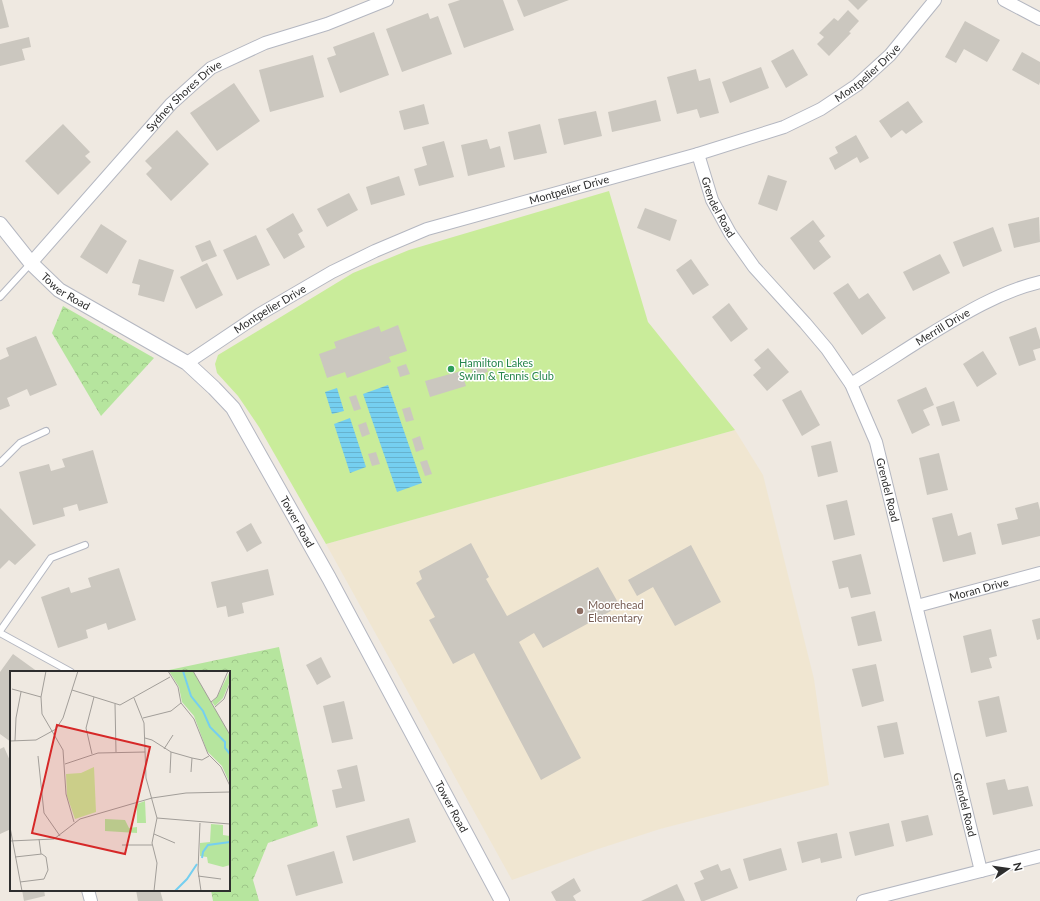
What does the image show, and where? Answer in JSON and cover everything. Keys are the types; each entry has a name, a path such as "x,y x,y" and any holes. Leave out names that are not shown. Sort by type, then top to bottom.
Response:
{"street":[{"name":"Sydney Shores Drive","path":"31,263 171,104 211,68 265,43 327,24 387,0"},
{"name":"Montpelier Drive","path":"187,363 260,314 332,272 375,251 427,229 698,154 784,127 822,109 857,85 890,55 935,0"},
{"path":"1004,0 1040,18"},
{"name":"Grendel Road","path":"698,154 712,200 730,233 754,267 806,323 826,348 851,384 876,442 981,871"},
{"name":"Tower Road","path":"0,224 31,263 58,290 187,363 214,388 232,408 329,578 502,901"},
{"name":"Merrill Drive","path":"851,384 944,326 988,301 1031,284 1040,282"},
{"name":"Moran Drive","path":"917,606 1040,573"},
{"path":"863,901 1040,856"},
{"path":"88,891 90,901"}],"lane":[{"path":"0,297 31,263"},
{"path":"0,463 20,443 46,431"},
{"path":"69,671 0,632 51,558 85,546"}],"shaded area":[{"name":"Moorehead Elementary","path":"735,430 763,475 814,679 829,785 660,829 598,849 512,880 326,544"}],"green space":[{"name":"Hamilton Lakes Swim & Tennis Club","path":"609,191 648,322 735,430 326,544 259,427 238,396 217,373 215,364 218,355 353,273 409,250"},
{"path":"63,306 154,358 101,416 52,333"},
{"path":"279,647 318,826 268,843 253,880 259,901 213,901 211,891 230,891 230,671 169,670"}],"water":[{"path":"388,385 422,483 397,492 363,394"},
{"path":"337,388 344,411 332,414 325,392"},
{"path":"350,418 366,467 350,473 334,424"}],"building":[{"path":"0,0 2,0 9,27 0,29"},
{"path":"460,0 503,0 514,30 464,48 448,4"},
{"path":"517,0 569,0 524,17"},
{"path":"848,0 868,0 858,10"},
{"path":"848,10 859,21 849,32 851,33 829,56 817,44 824,37 819,33 834,18 838,21"},
{"path":"428,13 430,19 438,16 452,54 402,72 386,29"},
{"path":"965,21 1000,40 987,62 964,49 956,63 945,57"},
{"path":"374,32 389,75 340,93 327,58 336,55 333,47"},
{"path":"29,37 31,47 22,49 25,60 0,66 0,44"},
{"path":"793,49 808,75 786,88 771,61"},
{"path":"1022,52 1040,62 1039,85 1012,70"},
{"path":"313,55 324,97 270,112 259,70"},
{"path":"761,67 769,88 730,103 722,82"},
{"path":"696,69 699,81 710,78 719,113 700,118 697,109 677,114 667,77"},
{"path":"234,83 260,121 217,151 190,113"},
{"path":"656,100 661,121 612,132 608,112"},
{"path":"908,101 923,122 906,134 902,130 891,138 879,121"},
{"path":"424,104 429,124 404,130 399,111"},
{"path":"596,111 602,136 564,145 558,119"},
{"path":"63,124 90,152 85,156 91,162 58,195 25,161"},
{"path":"540,124 547,153 514,160 508,132"},
{"path":"177,130 209,164 171,201 146,174 152,168 145,161"},
{"path":"856,135 869,158 860,163 857,157 835,170 829,158 838,153 835,147"},
{"path":"487,139 490,149 500,146 505,167 468,176 461,145"},
{"path":"444,141 454,177 419,186 414,169 427,165 422,147"},
{"path":"768,175 787,181 777,211 758,204"},
{"path":"399,176 405,195 371,205 366,187"},
{"path":"349,193 358,210 327,227 317,209"},
{"path":"645,208 677,220 670,241 637,228"},
{"path":"293,213 303,231 298,234 305,247 284,259 266,229"},
{"path":"1039,217 1040,242 1014,248 1008,224"},
{"path":"813,220 825,236 819,241 831,257 814,270 790,238"},
{"path":"101,224 127,241 107,274 80,257"},
{"path":"993,227 1002,251 963,267 953,242"},
{"path":"256,235 270,265 237,280 223,250"},
{"path":"210,240 217,256 202,262 195,246"},
{"path":"940,254 950,273 913,291 903,272"},
{"path":"139,259 174,270 164,302 138,295 140,285 132,283"},
{"path":"691,259 709,285 693,295 676,270"},
{"path":"207,263 223,295 196,309 180,277"},
{"path":"848,283 859,299 868,293 886,318 862,335 833,293"},
{"path":"729,303 748,329 731,342 712,317"},
{"path":"398,325 407,351 389,357 391,362 347,378 345,372 327,378 319,354 336,348 334,342 379,326 381,332"},
{"path":"1036,327 1040,340 1040,348 1033,350 1036,360 1019,366 1009,337"},
{"path":"36,336 57,385 30,396 27,389 7,398 10,406 0,410 0,360 9,356 6,348"},
{"path":"768,348 789,372 767,391 753,375 761,368 754,360"},
{"path":"983,351 997,374 977,387 963,364"},
{"path":"485,363 488,372 473,376 471,367"},
{"path":"406,364 410,374 400,377 397,367"},
{"path":"461,371 466,386 430,397 425,381"},
{"path":"926,387 934,405 923,410 930,425 912,434 897,400"},
{"path":"801,390 820,425 802,436 782,400"},
{"path":"356,395 361,409 354,411 349,397"},
{"path":"954,401 960,421 942,426 936,407"},
{"path":"410,407 414,420 406,422 402,409"},
{"path":"366,422 370,434 362,437 358,425"},
{"path":"420,436 424,449 416,452 412,439"},
{"path":"831,441 838,472 818,477 811,446"},
{"path":"93,450 108,503 79,511 77,504 63,508 65,516 33,525 19,472 49,464 51,471 65,467 62,459"},
{"path":"376,452 380,464 372,466 368,454"},
{"path":"939,453 948,490 927,495 919,458"},
{"path":"427,460 432,474 425,476 420,462"},
{"path":"847,500 855,535 834,540 826,505"},
{"path":"1038,502 1040,510 1040,536 1002,545 997,524 1018,519 1015,508"},
{"path":"0,508 36,545 15,565 9,560 0,569"},
{"path":"952,513 958,536 971,532 976,554 943,562 932,518"},
{"path":"251,523 262,543 247,552 236,532"},
{"path":"471,543 489,577 486,579 507,616 598,567 620,606 543,648 534,633 519,642 581,758 541,780 474,653 453,664 429,620 435,617 416,583 422,579 419,571"},
{"path":"691,545 721,602 675,626 653,587 637,596 628,580"},
{"path":"861,554 871,594 851,598 848,587 839,589 832,561"},
{"path":"119,568 136,620 108,630 106,623 86,630 88,638 58,648 41,597 69,587 71,593 91,587 88,578"},
{"path":"268,569 274,595 242,603 244,613 228,617 226,606 217,608 211,582"},
{"path":"875,611 882,641 858,646 851,617"},
{"path":"1040,618 1040,639 1037,640 1032,620"},
{"path":"991,629 997,656 989,658 992,668 971,673 963,636"},
{"path":"13,654 37,671 10,671 10,741 0,734 0,672"},
{"path":"321,657 331,677 317,685 306,665"},
{"path":"876,664 884,701 862,707 852,669"},
{"path":"999,696 1007,732 986,737 978,701"},
{"path":"344,701 353,739 332,743 323,706"},
{"path":"897,722 904,754 884,758 877,726"},
{"path":"4,747 10,761 10,829 0,834 0,749"},
{"path":"357,765 365,801 336,808 332,790 342,788 337,770"},
{"path":"1005,779 1008,790 1028,786 1033,806 993,815 986,783"},
{"path":"928,815 933,835 906,842 901,821"},
{"path":"409,818 416,842 353,861 346,836"},
{"path":"889,823 894,846 855,856 849,832"},
{"path":"837,833 842,858 821,863 820,858 802,863 797,842"},
{"path":"781,848 787,870 749,881 743,859"},
{"path":"334,851 343,883 296,896 287,865"},
{"path":"718,864 721,871 730,868 738,888 701,901 694,883 704,879 700,871"},
{"path":"574,878 581,891 573,896 576,901 556,901 551,892"},
{"path":"677,884 685,901 641,901"},
{"path":"22,891 44,891 45,896 24,901"},
{"path":"136,891 160,891 163,901 138,901"}],"place":[{"name":"Hamilton Lakes Swim & Tennis Club","path":"451,369"},
{"name":"Moorehead Elementary","path":"580,611"}]}
